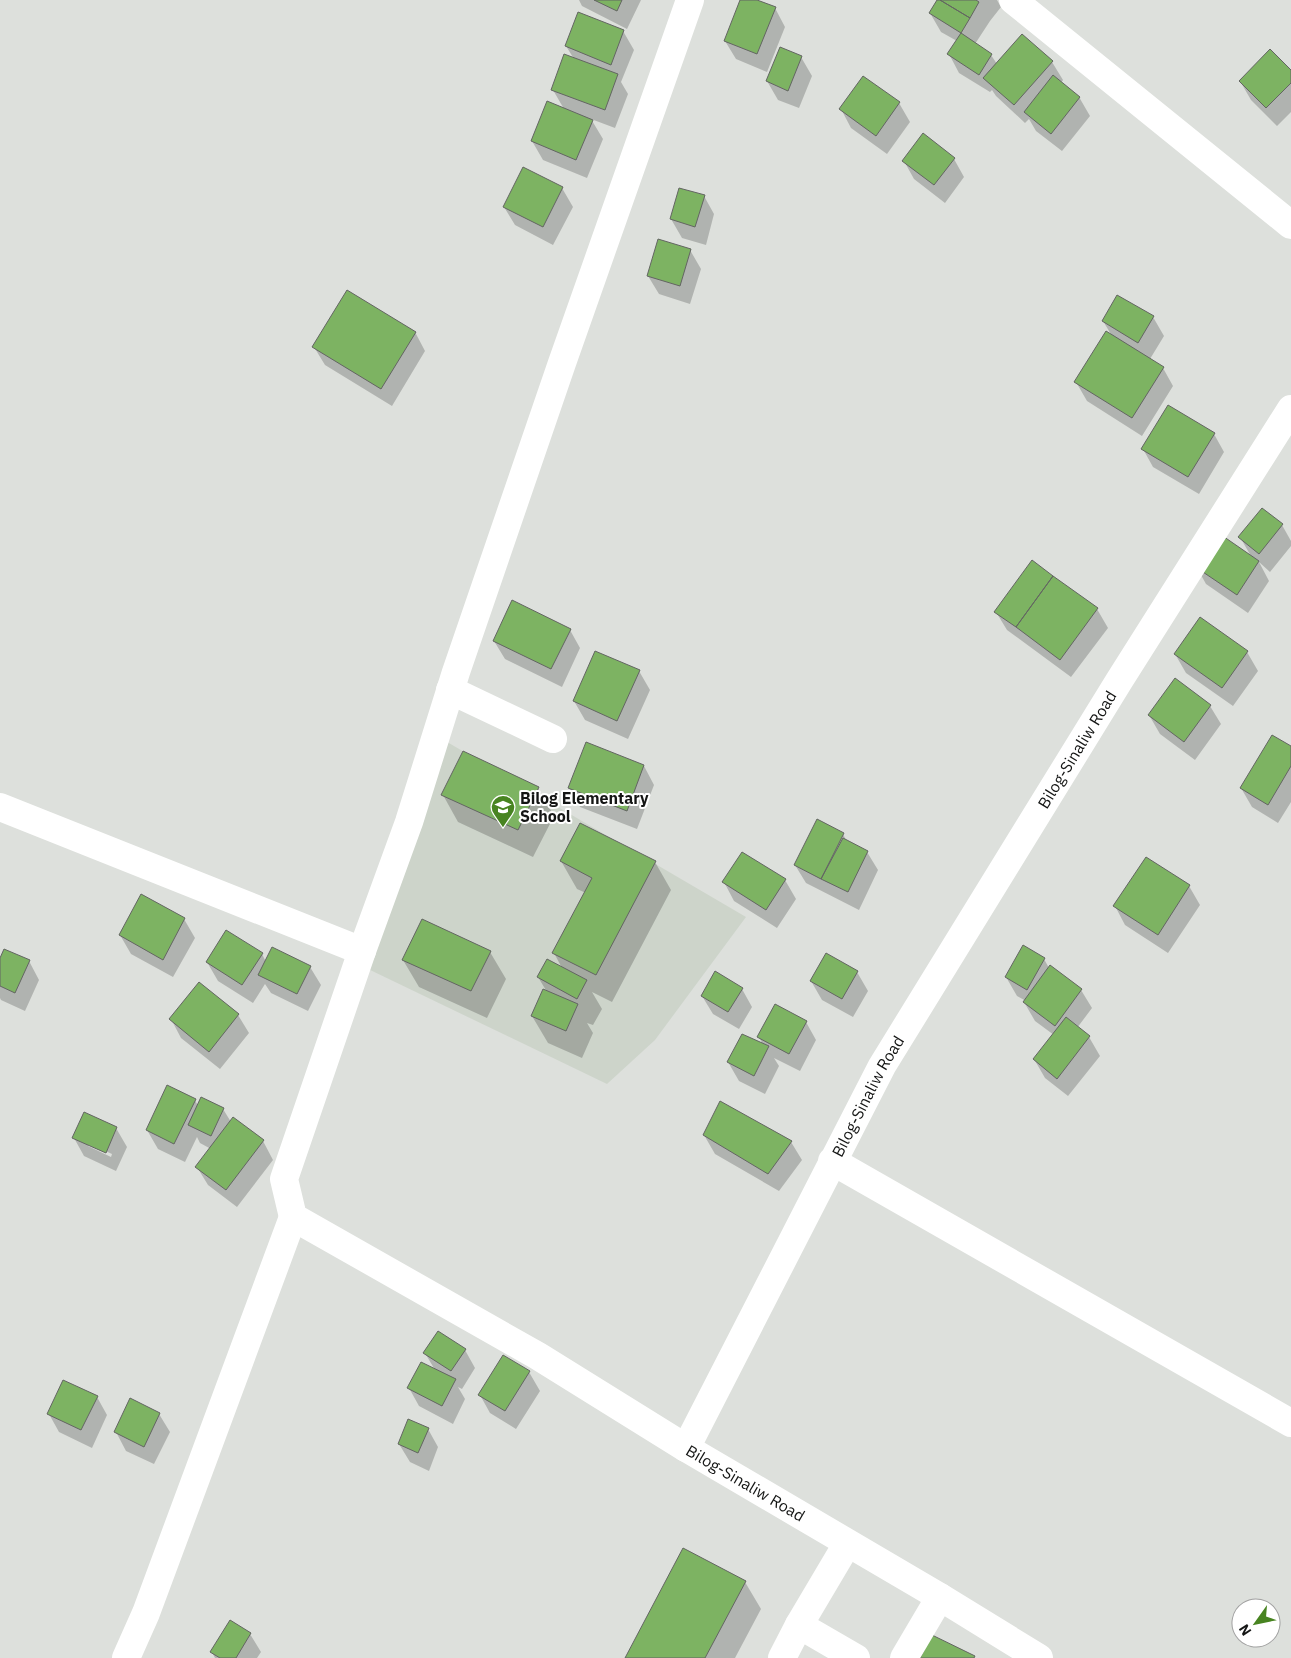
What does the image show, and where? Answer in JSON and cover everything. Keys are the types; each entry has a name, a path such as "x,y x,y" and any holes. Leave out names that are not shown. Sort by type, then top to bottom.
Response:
{"street":[{"path":"126,1658 146,1613 293,1217 284,1179 362,951 409,822 450,690 562,363 690,0"},
{"path":"1013,0 1291,225"},
{"name":"Bilog-Sinaliw Road","path":"1039,1658 686,1448 882,1066 1119,681 1291,409"},
{"path":"450,690 553,739"},
{"path":"0,807 362,951"},
{"path":"832,1161 1291,1423"},
{"path":"293,1217 538,1356 686,1448"},
{"path":"782,1658 799,1625 847,1544"},
{"path":"904,1658 940,1598"},
{"path":"799,1625 856,1658"}],"shaded area":[{"name":"Bilog Elementary School","path":"442,739 746,917 655,1040 607,1084 366,968"}],"building":[{"path":"594,0 622,0 617,11"},
{"path":"740,0 757,0 776,7 757,54 724,41"},
{"path":"937,0 970,18 961,33 929,13"},
{"path":"940,0 976,0 979,2 970,18"},
{"path":"578,12 624,30 611,65 565,46"},
{"path":"961,33 992,54 979,75 947,54"},
{"path":"1022,34 1053,61 1014,105 983,78"},
{"path":"780,47 802,56 788,91 766,81"},
{"path":"1270,49 1291,70 1291,83 1266,108 1239,81"},
{"path":"564,54 618,74 605,110 551,90"},
{"path":"1053,75 1080,97 1051,134 1024,112"},
{"path":"863,76 900,102 876,136 839,109"},
{"path":"547,101 593,120 576,160 531,141"},
{"path":"923,133 955,158 934,185 902,161"},
{"path":"523,167 563,187 543,227 503,207"},
{"path":"679,188 705,195 695,227 670,219"},
{"path":"658,239 691,249 680,286 647,276"},
{"path":"347,290 416,332 381,389 312,347"},
{"path":"1117,295 1154,316 1138,343 1102,321"},
{"path":"1106,331 1164,367 1132,418 1074,382"},
{"path":"1168,405 1215,433 1188,477 1141,449"},
{"path":"1262,508 1283,524 1259,554 1238,537"},
{"path":"1217,532 1259,561 1237,595 1194,566"},
{"path":"1032,560 1053,576 1016,627 994,612"},
{"path":"1053,576 1098,608 1060,660 1016,627"},
{"path":"512,600 571,629 551,669 493,641"},
{"path":"1200,617 1248,651 1222,688 1174,654"},
{"path":"595,651 640,670 617,721 573,701"},
{"path":"1175,678 1211,705 1184,742 1148,715"},
{"path":"1272,735 1291,746 1291,766 1268,805 1240,788"},
{"path":"586,742 644,765 627,811 568,788"},
{"path":"463,751 539,787 518,830 441,795"},
{"path":"817,819 844,833 821,879 794,865"},
{"path":"580,823 656,861 596,975 552,953 592,878 560,861"},
{"path":"843,838 868,851 848,892 821,879"},
{"path":"742,852 786,879 766,910 722,882"},
{"path":"1146,857 1190,885 1158,935 1113,906"},
{"path":"141,894 185,918 163,960 119,935"},
{"path":"422,919 491,951 471,991 402,960"},
{"path":"226,930 263,953 242,985 206,962"},
{"path":"1023,945 1045,958 1027,990 1005,977"},
{"path":"272,947 311,966 297,994 258,975"},
{"path":"4,949 30,960 15,993 0,986 0,958"},
{"path":"826,953 858,971 842,999 810,981"},
{"path":"547,959 587,980 577,999 537,977"},
{"path":"1050,965 1082,989 1055,1026 1023,1002"},
{"path":"715,971 743,988 728,1012 701,996"},
{"path":"199,982 239,1014 209,1052 169,1019"},
{"path":"543,989 578,1004 566,1031 531,1016"},
{"path":"775,1004 807,1021 789,1054 757,1037"},
{"path":"1066,1017 1090,1036 1057,1079 1033,1059"},
{"path":"742,1034 769,1046 754,1076 727,1062"},
{"path":"167,1085 196,1099 174,1144 146,1130"},
{"path":"201,1097 224,1108 211,1136 188,1125"},
{"path":"720,1101 792,1141 768,1174 703,1135"},
{"path":"84,1112 117,1127 106,1153 72,1138"},
{"path":"233,1117 264,1140 226,1190 195,1167"},
{"path":"438,1331 466,1349 451,1371 423,1353"},
{"path":"503,1355 530,1371 505,1411 478,1395"},
{"path":"421,1362 456,1379 442,1406 407,1388"},
{"path":"63,1380 98,1396 81,1430 47,1414"},
{"path":"130,1398 160,1413 144,1447 114,1432"},
{"path":"408,1419 429,1428 418,1453 398,1444"},
{"path":"683,1548 746,1581 705,1658 625,1658"},
{"path":"230,1620 251,1633 236,1658 220,1658 210,1652"},
{"path":"932,1635 975,1656 974,1658 920,1658"}],"place":[{"name":"Bilog Elementary School","path":"503,828"}]}
